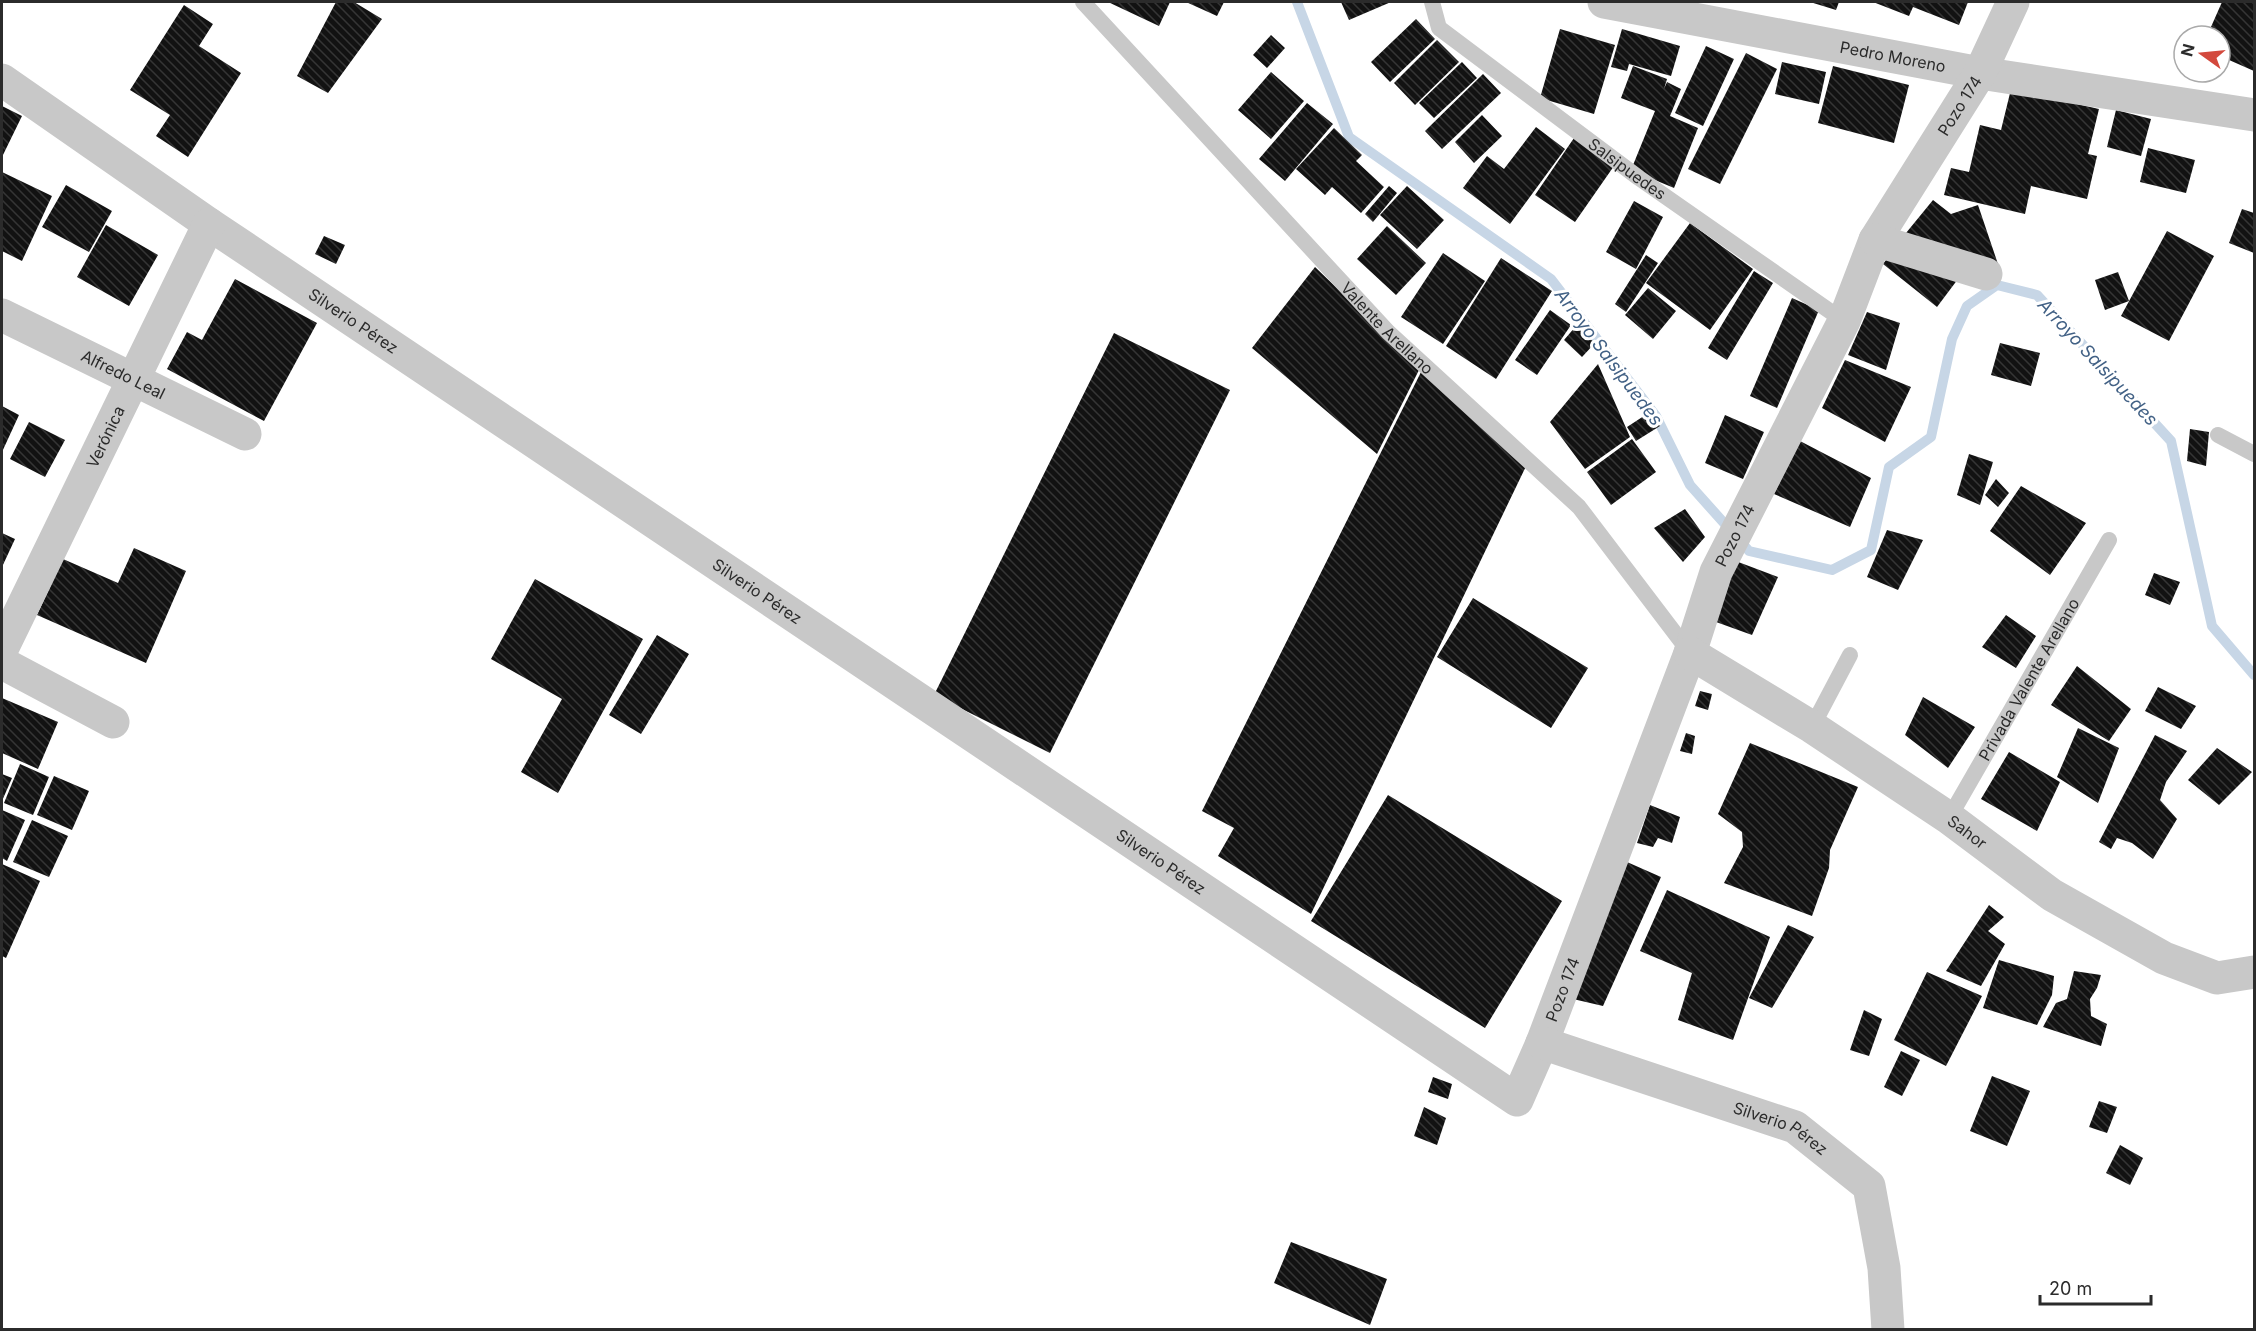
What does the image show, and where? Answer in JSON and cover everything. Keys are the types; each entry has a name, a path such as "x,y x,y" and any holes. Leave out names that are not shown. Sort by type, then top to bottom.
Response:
{"street":[{"name":"Pedro Moreno","path":"1604,2 1980,73 2254,115"},
{"name":"Pozo 174","path":"1516,1100 1542,1043 1690,653 1716,572 1771,460 1844,321 1875,240 1980,73 2013,2"},
{"name":"Silverio Pérez","path":"2,80 209,224 1516,1100"},
{"name":"Verónica","path":"2,649 209,224"},
{"path":"1875,240 1986,274"},
{"name":"Alfredo Leal","path":"2,315 244,434"},
{"name":"Sahor","path":"1690,653 1812,727 1949,818 2052,895 2164,958 2217,978 2254,972"},
{"path":"2,663 113,722"},
{"name":"Silverio Pérez","path":"1542,1043 1795,1126 1869,1186 1884,1268 1888,1329"}],"lane":[{"name":"Valente Arellano","path":"1083,2 1389,332 1579,507 1690,653"},
{"name":"Salsipuedes","path":"1432,2 1439,28 1639,178 1844,321"},
{"path":"2218,435 2254,454"},
{"name":"Privada Valente Arellano","path":"1949,818 2109,540"},
{"path":"1812,727 1850,655"}],"building":[{"path":"336,2 354,2 382,19 328,93 297,76"},
{"path":"1108,2 1170,2 1159,26"},
{"path":"1186,2 1224,2 1217,16"},
{"path":"1341,2 1391,2 1349,20"},
{"path":"1810,2 1839,2 1836,10"},
{"path":"1873,2 1968,2 1959,25 1913,7 1909,16"},
{"path":"2222,2 2254,2 2254,71 2232,61 2232,24 2212,24"},
{"path":"184,5 213,24 199,46 241,73 188,157 156,136 170,115 130,90"},
{"path":"1416,19 1435,39 1390,82 1371,62"},
{"path":"1560,29 1615,45 1594,114 1540,98"},
{"path":"1622,29 1680,46 1671,76 1629,64 1627,71 1611,67"},
{"path":"1271,35 1285,48 1267,68 1253,55"},
{"path":"1437,40 1459,62 1415,105 1394,83"},
{"path":"1706,46 1734,59 1703,126 1675,113"},
{"path":"1746,53 1777,69 1720,184 1688,169"},
{"path":"1462,62 1477,78 1434,118 1419,103"},
{"path":"1782,62 1826,72 1819,104 1775,94"},
{"path":"1633,66 1667,79 1664,89 1667,82 1681,89 1670,116 1698,128 1674,188 1631,170 1655,111 1621,98"},
{"path":"1833,66 1909,85 1894,143 1818,123"},
{"path":"1271,72 1304,101 1271,139 1238,110"},
{"path":"1483,74 1501,93 1442,149 1425,131"},
{"path":"2011,89 2099,109 2088,154 2097,156 2087,199 2031,186 2025,214 1944,195 1951,168 1969,172 1980,125 2001,130"},
{"path":"1307,103 1333,124 1285,181 1259,159"},
{"path":"2,106 22,116 2,157"},
{"path":"2116,110 2151,119 2141,156 2107,147"},
{"path":"1482,115 1502,136 1474,163 1455,142"},
{"path":"1536,127 1565,149 1510,224 1463,188 1487,156 1504,169"},
{"path":"1334,128 1362,155 1356,161 1384,187 1361,213 1332,187 1325,195 1296,169"},
{"path":"1574,138 1614,166 1575,222 1535,195"},
{"path":"2148,148 2195,160 2186,193 2140,182"},
{"path":"2,172 52,196 22,261 2,251"},
{"path":"66,185 112,211 89,252 42,227"},
{"path":"1389,186 1397,193 1373,222 1365,214"},
{"path":"1407,186 1444,220 1417,249 1380,215"},
{"path":"1933,200 1951,214 1978,205 1999,267 1906,233"},
{"path":"1634,201 1663,217 1636,269 1606,252"},
{"path":"2242,209 2254,213 2254,253 2229,243"},
{"path":"1690,223 1753,269 1710,330 1646,283"},
{"path":"106,225 158,255 129,306 77,277"},
{"path":"1387,226 1426,263 1396,295 1357,259"},
{"path":"2167,231 2214,256 2169,341 2121,316"},
{"path":"324,236 345,245 336,264 315,254"},
{"path":"1904,236 1958,279 1937,307 1883,264"},
{"path":"1443,253 1485,281 1443,344 1401,317"},
{"path":"1646,255 1658,263 1626,312 1615,304"},
{"path":"1501,258 1552,291 1496,379 1446,346"},
{"path":"1315,267 1420,368 1377,454 1252,348"},
{"path":"1754,271 1773,283 1727,360 1708,348"},
{"path":"2118,272 2129,301 2105,310 2095,280"},
{"path":"235,279 317,323 264,421 167,369 187,332 202,340"},
{"path":"1648,288 1676,311 1653,339 1625,315"},
{"path":"1792,298 1819,310 1777,408 1750,396"},
{"path":"1550,310 1571,325 1537,375 1515,360"},
{"path":"1867,312 1900,323 1886,370 1848,355"},
{"path":"1576,326 1595,343 1582,357 1564,340"},
{"path":"1114,333 1230,390 1050,753 934,695"},
{"path":"2000,343 2040,353 2031,386 1991,375"},
{"path":"1845,360 1911,387 1885,442 1822,408"},
{"path":"1598,364 1630,437 1585,469 1550,422"},
{"path":"1424,366 1528,462 1311,914 1218,856 1234,828 1202,811"},
{"path":"2,406 19,415 2,452"},
{"path":"1650,412 1660,426 1636,441 1627,427"},
{"path":"1725,415 1764,432 1743,479 1705,463"},
{"path":"29,422 65,440 45,477 10,459"},
{"path":"2190,429 2209,432 2206,466 2187,461"},
{"path":"1632,439 1656,472 1611,505 1587,472"},
{"path":"1800,441 1871,478 1850,527 1774,494"},
{"path":"1969,454 1993,462 1980,505 1957,495"},
{"path":"1996,479 2009,493 1998,507 1985,495"},
{"path":"2021,486 2086,523 2050,575 1990,531"},
{"path":"1685,509 1705,537 1683,562 1654,528"},
{"path":"1887,530 1923,540 1898,590 1867,577"},
{"path":"2,533 15,539 2,567"},
{"path":"134,548 186,571 146,663 37,615 63,559 118,583"},
{"path":"1733,560 1778,577 1752,635 1705,618"},
{"path":"2154,573 2180,582 2170,605 2145,595"},
{"path":"535,579 643,639 558,793 521,772 562,699 491,659"},
{"path":"1473,598 1588,668 1551,728 1437,657"},
{"path":"2006,615 2036,636 2016,668 1982,647"},
{"path":"657,635 689,654 641,734 609,715"},
{"path":"2077,666 2131,709 2109,741 2051,705"},
{"path":"2158,687 2196,706 2181,729 2145,711"},
{"path":"1700,691 1712,694 1708,710 1695,706"},
{"path":"1923,697 1975,727 1948,768 1905,735"},
{"path":"2,698 58,722 38,769 2,753"},
{"path":"2078,728 2119,748 2098,803 2057,777"},
{"path":"1686,733 1695,736 1692,754 1680,751"},
{"path":"2155,735 2187,751 2166,782 2160,800 2177,819 2153,859 2132,843 2117,838 2111,849 2099,842"},
{"path":"1750,743 1858,787 1830,850 1829,868 1812,916 1724,883 1743,847 1742,832 1718,814"},
{"path":"2217,748 2252,772 2219,805 2188,780"},
{"path":"2009,752 2060,782 2037,831 1981,799"},
{"path":"20,764 49,777 33,815 4,803"},
{"path":"2,774 12,778 2,801"},
{"path":"54,776 89,791 72,830 37,815"},
{"path":"1388,795 1562,901 1485,1028 1311,921"},
{"path":"1650,805 1680,817 1672,843 1658,838 1653,847 1637,843"},
{"path":"2,810 25,820 7,861 2,858"},
{"path":"32,820 68,836 49,877 13,862"},
{"path":"1627,862 1661,877 1603,1006 1573,999"},
{"path":"2,864 40,881 6,958 2,956"},
{"path":"1667,890 1770,937 1733,1040 1678,1020 1692,973 1640,951"},
{"path":"1989,905 2004,917 1988,931 2005,944 1981,986 1946,971"},
{"path":"1788,925 1814,937 1772,1008 1749,998"},
{"path":"1999,960 2054,976 2052,995 2037,1025 1983,1008"},
{"path":"2074,971 2101,975 2090,999 2091,1016 2107,1024 2101,1046 2043,1027 2056,1003 2067,999"},
{"path":"1927,972 1982,996 1946,1066 1894,1040"},
{"path":"1864,1010 1882,1019 1869,1056 1850,1050"},
{"path":"1901,1051 1920,1060 1902,1096 1884,1087"},
{"path":"1992,1076 2030,1091 2007,1146 1970,1131"},
{"path":"1433,1077 1452,1084 1448,1099 1428,1092"},
{"path":"2099,1101 2117,1107 2107,1133 2089,1127"},
{"path":"1424,1107 1446,1118 1437,1145 1414,1136"},
{"path":"2120,1145 2143,1158 2130,1185 2106,1173"},
{"path":"1291,1242 1387,1279 1370,1325 1274,1283"}],"waterway":[{"name":"Arroyo Salsipuedes","path":"1297,2 1349,137 1551,279 1656,416 1690,485 1749,551 1832,570 1871,550 1889,467 1931,437 1952,339 1967,306 1997,285 2037,295 2171,441 2212,626 2254,675"}]}
